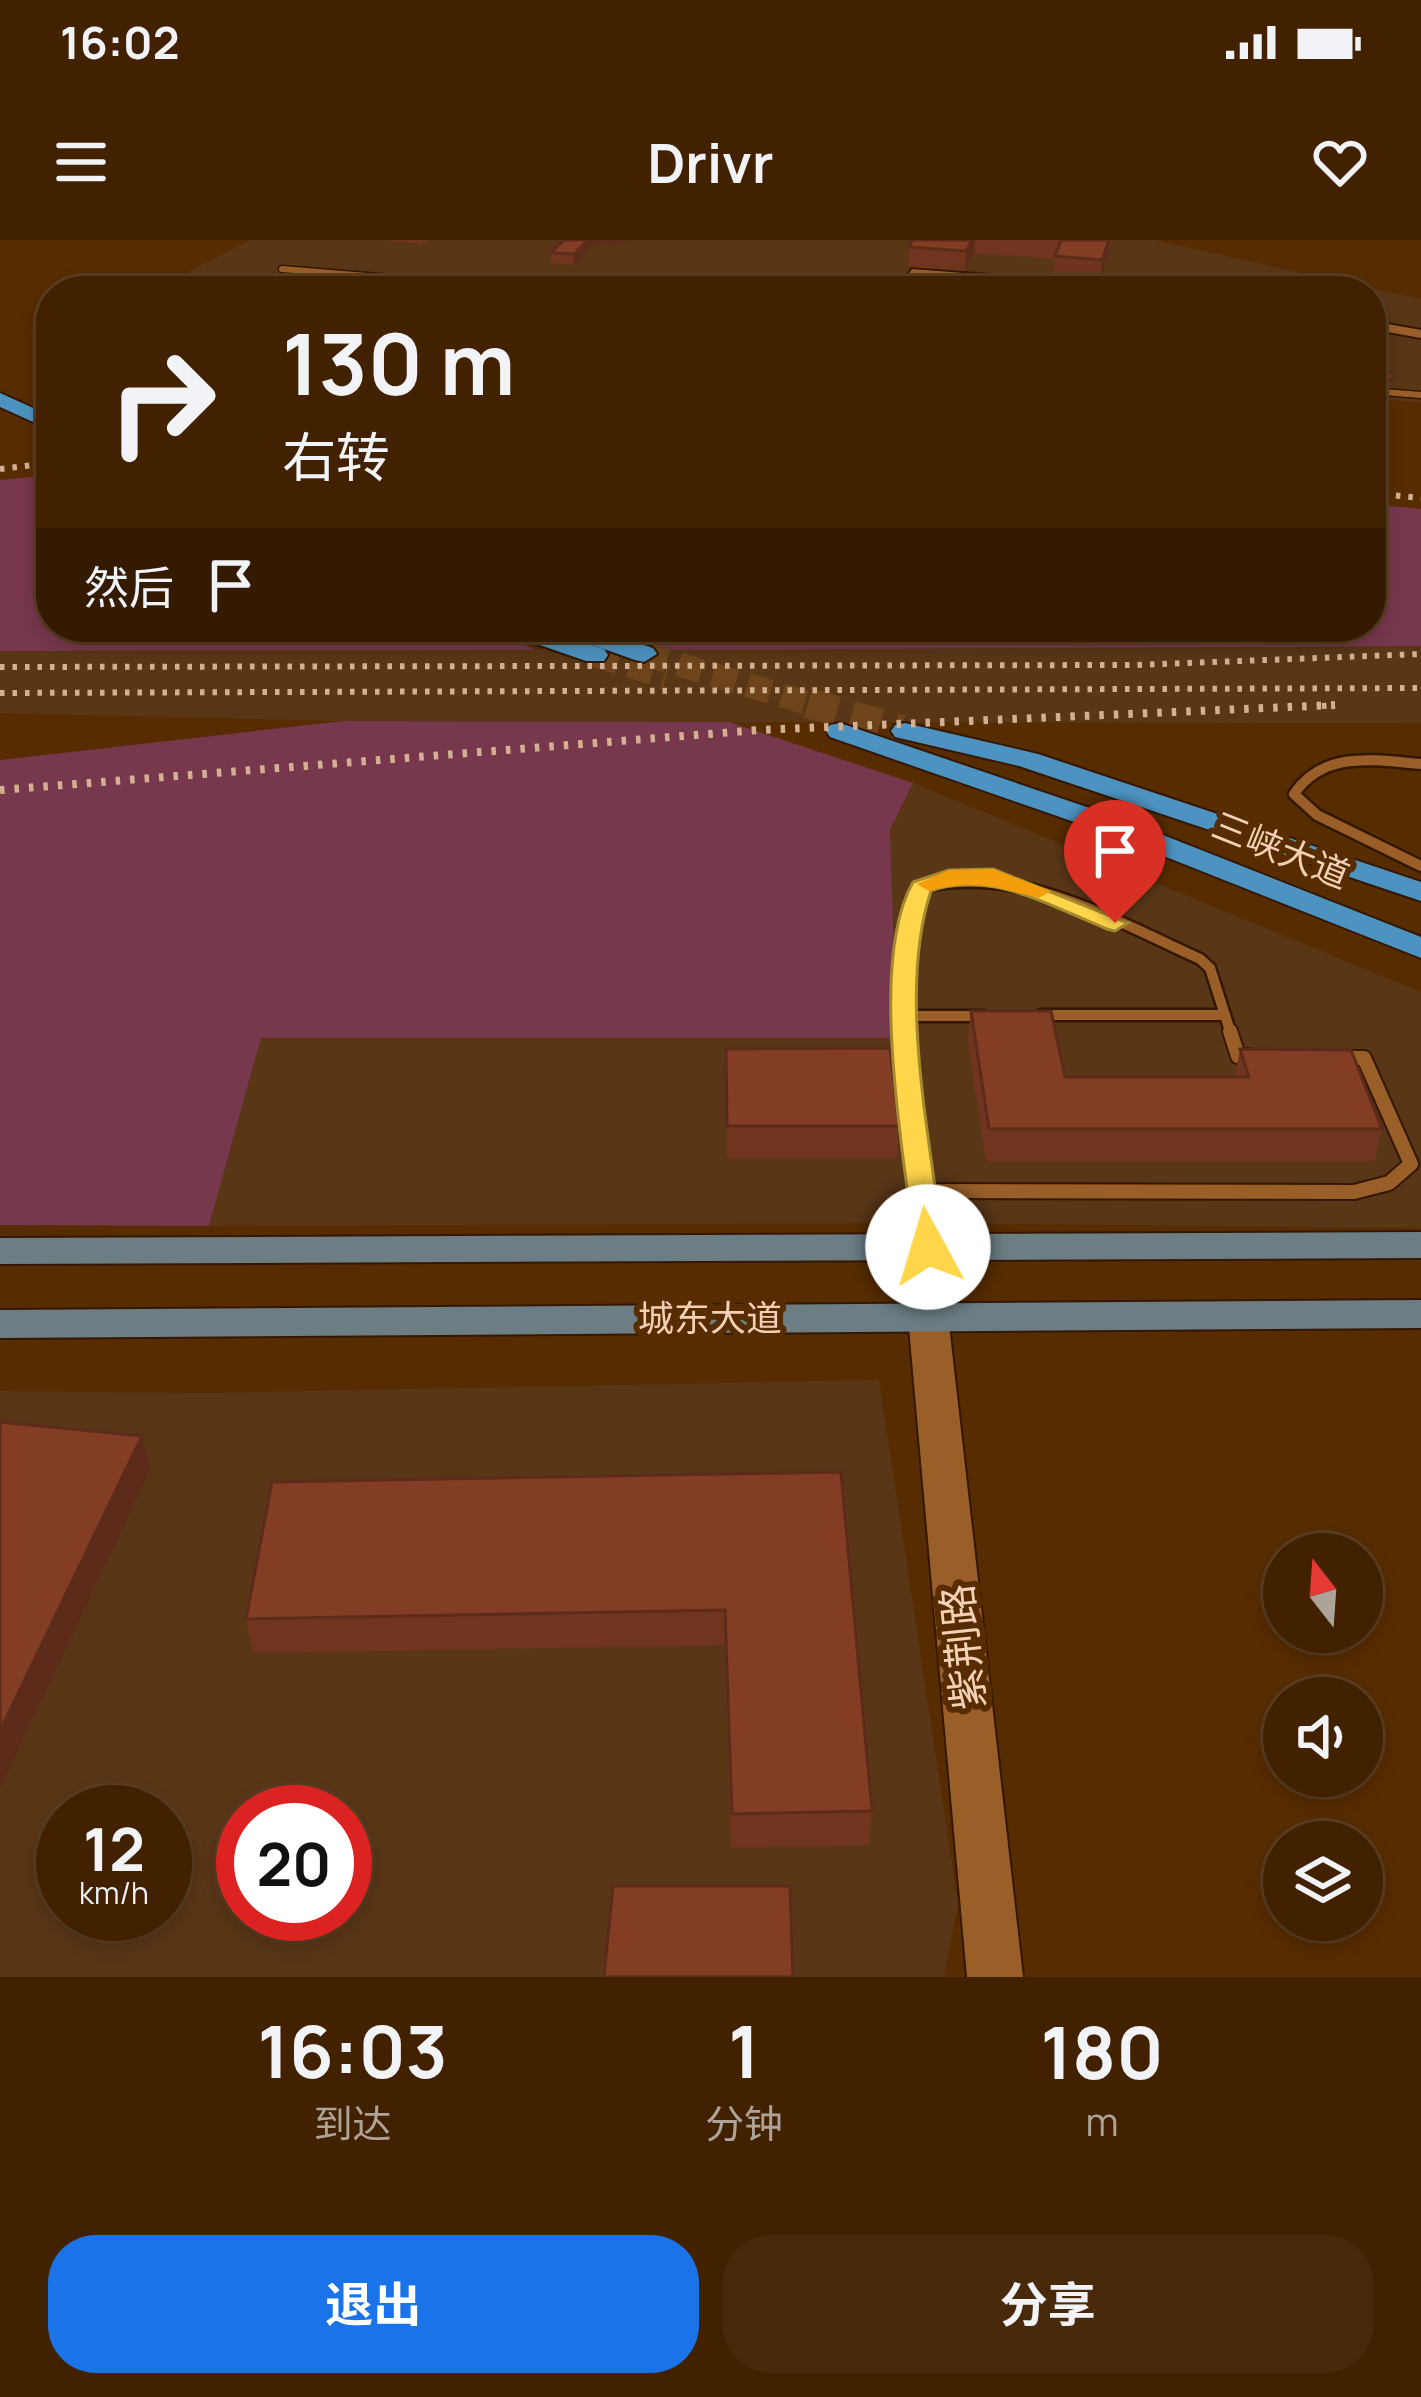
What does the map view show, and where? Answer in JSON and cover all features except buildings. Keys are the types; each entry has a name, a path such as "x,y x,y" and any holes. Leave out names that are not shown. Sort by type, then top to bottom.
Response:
{"highway":[{"path":"0,399 36,417"},
{"path":"0,420 36,436"},
{"path":"556,642 595,655"},
{"path":"609,642 644,654"},
{"name":"三峡大道","path":"1421,892 1028,760 901,730 1170,823 1421,930"},
{"name":"三峡大道","path":"840,731 1114,826 1421,948"}],"main road":[{"name":"城东大道","path":"0,1251 1421,1245"},
{"name":"城东大道","path":"0,1324 1421,1314"}],"street":[{"path":"912,273 951,276"},
{"path":"1386,328 1421,334"},
{"name":"紫荆路","path":"928,1316 995,1977"}],"lane":[{"path":"282,269 368,276"},
{"path":"1386,392 1421,395"},
{"path":"1421,760 1327,762 1302,777 1294,794 1317,815 1421,866"},
{"path":"928,1247 904,1016 908,924 921,887 949,877 993,876 1200,959 1210,968 1238,1056 1259,1057"},
{"path":"1019,1016 1226,1015"},
{"path":"904,1016 996,1016"},
{"path":"923,1191 1354,1192 1389,1183 1407,1172 1411,1164 1364,1058 1322,1058"}],"shaded area":[{"path":"250,240 1154,240 1317,276 181,276"},
{"path":"1386,291 1421,299 1421,402 1386,400"},
{"path":"36,476 36,642 516,642 538,650 0,651 0,480"},
{"path":"1386,506 1421,509 1421,646 660,650 640,642 1386,642"},
{"path":"1421,646 1421,723 378,722 0,713 0,651"},
{"path":"343,721 729,722 913,783 890,830 897,1038 261,1038 209,1226 0,1225 0,760"},
{"path":"913,783 1421,992 1421,1228 918,1223 209,1226 261,1038 897,1038 890,830"},
{"path":"879,1380 958,1903 944,1977 0,1977 0,1391 207,1393"}],"tunnel":[{"path":"644,654 818,706"},
{"path":"595,655 666,677"},
{"path":"808,703 901,730"}],"railway":[{"path":"0,469 36,465"},
{"path":"1386,494 1421,498"},
{"path":"0,667 1136,665 1421,654"},
{"path":"0,693 1421,688"},
{"path":"0,790 759,730 1335,705 1322,706"}],"slow traffic":[{"path":"929,884 949,877 993,876 1039,891"}],"route":[{"path":"928,1247 903,1003 908,924 921,887 949,877 993,876 1115,923"}]}
